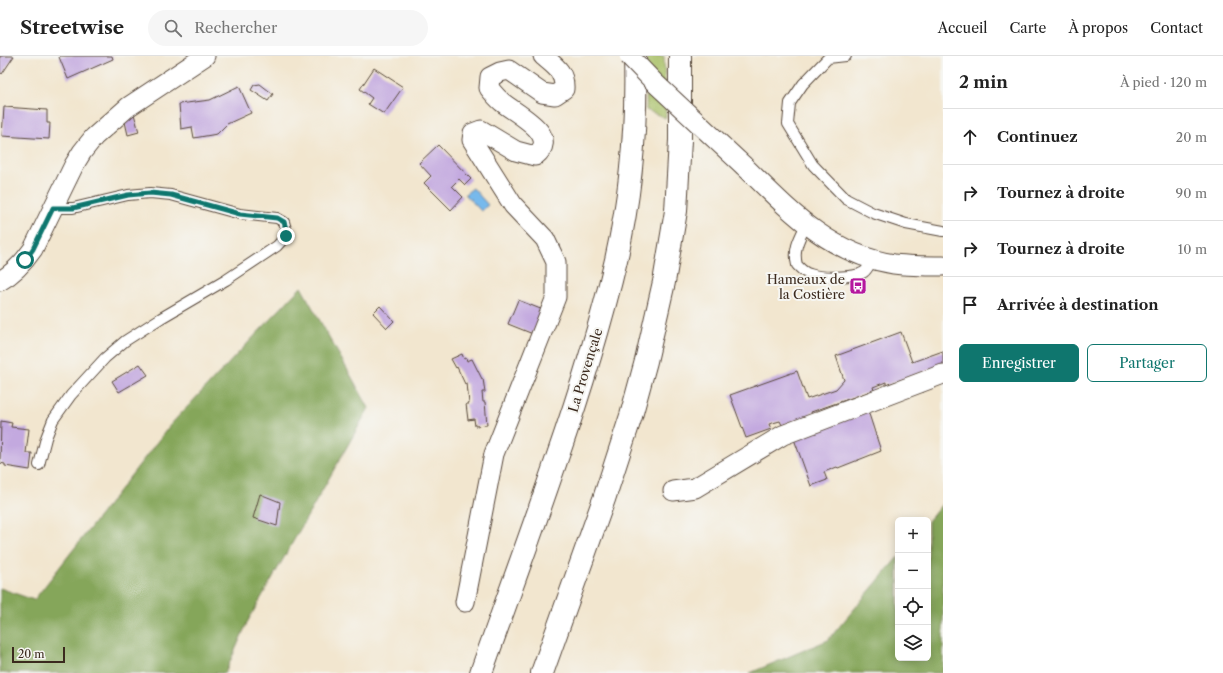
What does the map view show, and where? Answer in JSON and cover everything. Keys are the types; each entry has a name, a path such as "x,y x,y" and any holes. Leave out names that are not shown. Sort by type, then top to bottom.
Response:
{"highway":[{"name":"La Provençale","path":"481,673 575,406 599,325 616,259 628,191 634,141 636,94 635,56"},
{"path":"542,673 604,499 631,416 646,361 664,282 675,219 680,140 680,56"}],"street":[{"path":"0,281 9,276 25,260 33,249 74,165 94,137 128,107 205,56"},
{"path":"465,602 494,454 556,297 556,262 545,239 513,205 472,140 473,133 480,130 516,151 535,156 541,151 544,138 537,128 501,102 488,88 490,77 500,72 509,70 542,93 555,95 564,89 564,81 559,70 543,56"},
{"path":"628,56 806,225 839,245 873,259 906,265 943,266"},
{"path":"673,491 695,488 783,435 943,374"}],"lane":[{"path":"846,56 828,58 803,84 790,103 788,124 813,165 846,199 873,213 906,224 943,231"},
{"path":"39,465 46,438 53,420 71,395 105,358 125,341 226,280 277,246 286,236 284,222 277,218 240,214 171,195 150,193 128,195 73,208 53,208"},
{"path":"806,225 797,243 795,251 797,265 806,273 812,275 842,276 858,274 866,269 873,259"}],"green space":[{"path":"647,56 664,56 666,118 646,110"},
{"path":"301,287 369,408 248,621 225,673 0,673 0,588 34,600 171,424"},
{"path":"943,503 943,673 750,673 828,640 895,561 895,661 931,661 931,517"}],"water":[{"path":"473,188 488,205 481,211 465,194"}],"building":[{"path":"0,56 14,56 2,74 0,72"},
{"path":"112,56 113,59 68,79 59,57"},
{"path":"374,68 403,87 384,114 368,104 372,98 360,89"},
{"path":"260,84 273,94 268,101 251,90 254,85"},
{"path":"239,86 251,113 227,124 217,134 194,138 192,127 181,129 179,104 210,100"},
{"path":"4,107 47,110 47,123 50,123 49,139 2,136"},
{"path":"134,114 139,132 128,135 125,122"},
{"path":"438,145 471,179 465,185 459,179 452,186 463,197 451,210 424,183 431,176 419,163"},
{"path":"518,300 543,310 533,334 508,324"},
{"path":"380,306 394,321 387,328 373,313"},
{"path":"901,332 912,362 943,351 943,365 886,385 886,382 873,387 874,390 811,412 812,415 782,425 780,421 769,424 771,429 746,438 730,395 797,371 807,399 836,389 844,380 836,356"},
{"path":"462,354 464,359 466,358 467,361 472,359 483,379 485,392 482,392 483,402 485,402 487,425 475,426 474,419 468,420 466,404 469,404 467,383 465,384 457,367 456,368 451,359"},
{"path":"140,364 148,375 119,392 112,381"},
{"path":"868,411 881,451 824,472 827,480 811,486 794,439"},
{"path":"1,421 12,423 11,427 29,429 26,453 32,453 30,470 5,466 5,464 0,463"},
{"path":"260,494 280,502 277,526 253,518"}],"place":[{"name":"Hameaux de la Costière","path":"858,286"}],"route":[{"path":"25,260 33,249 53,208 73,208 128,195 150,193 171,195 240,214 277,218 284,222 286,236"}]}
